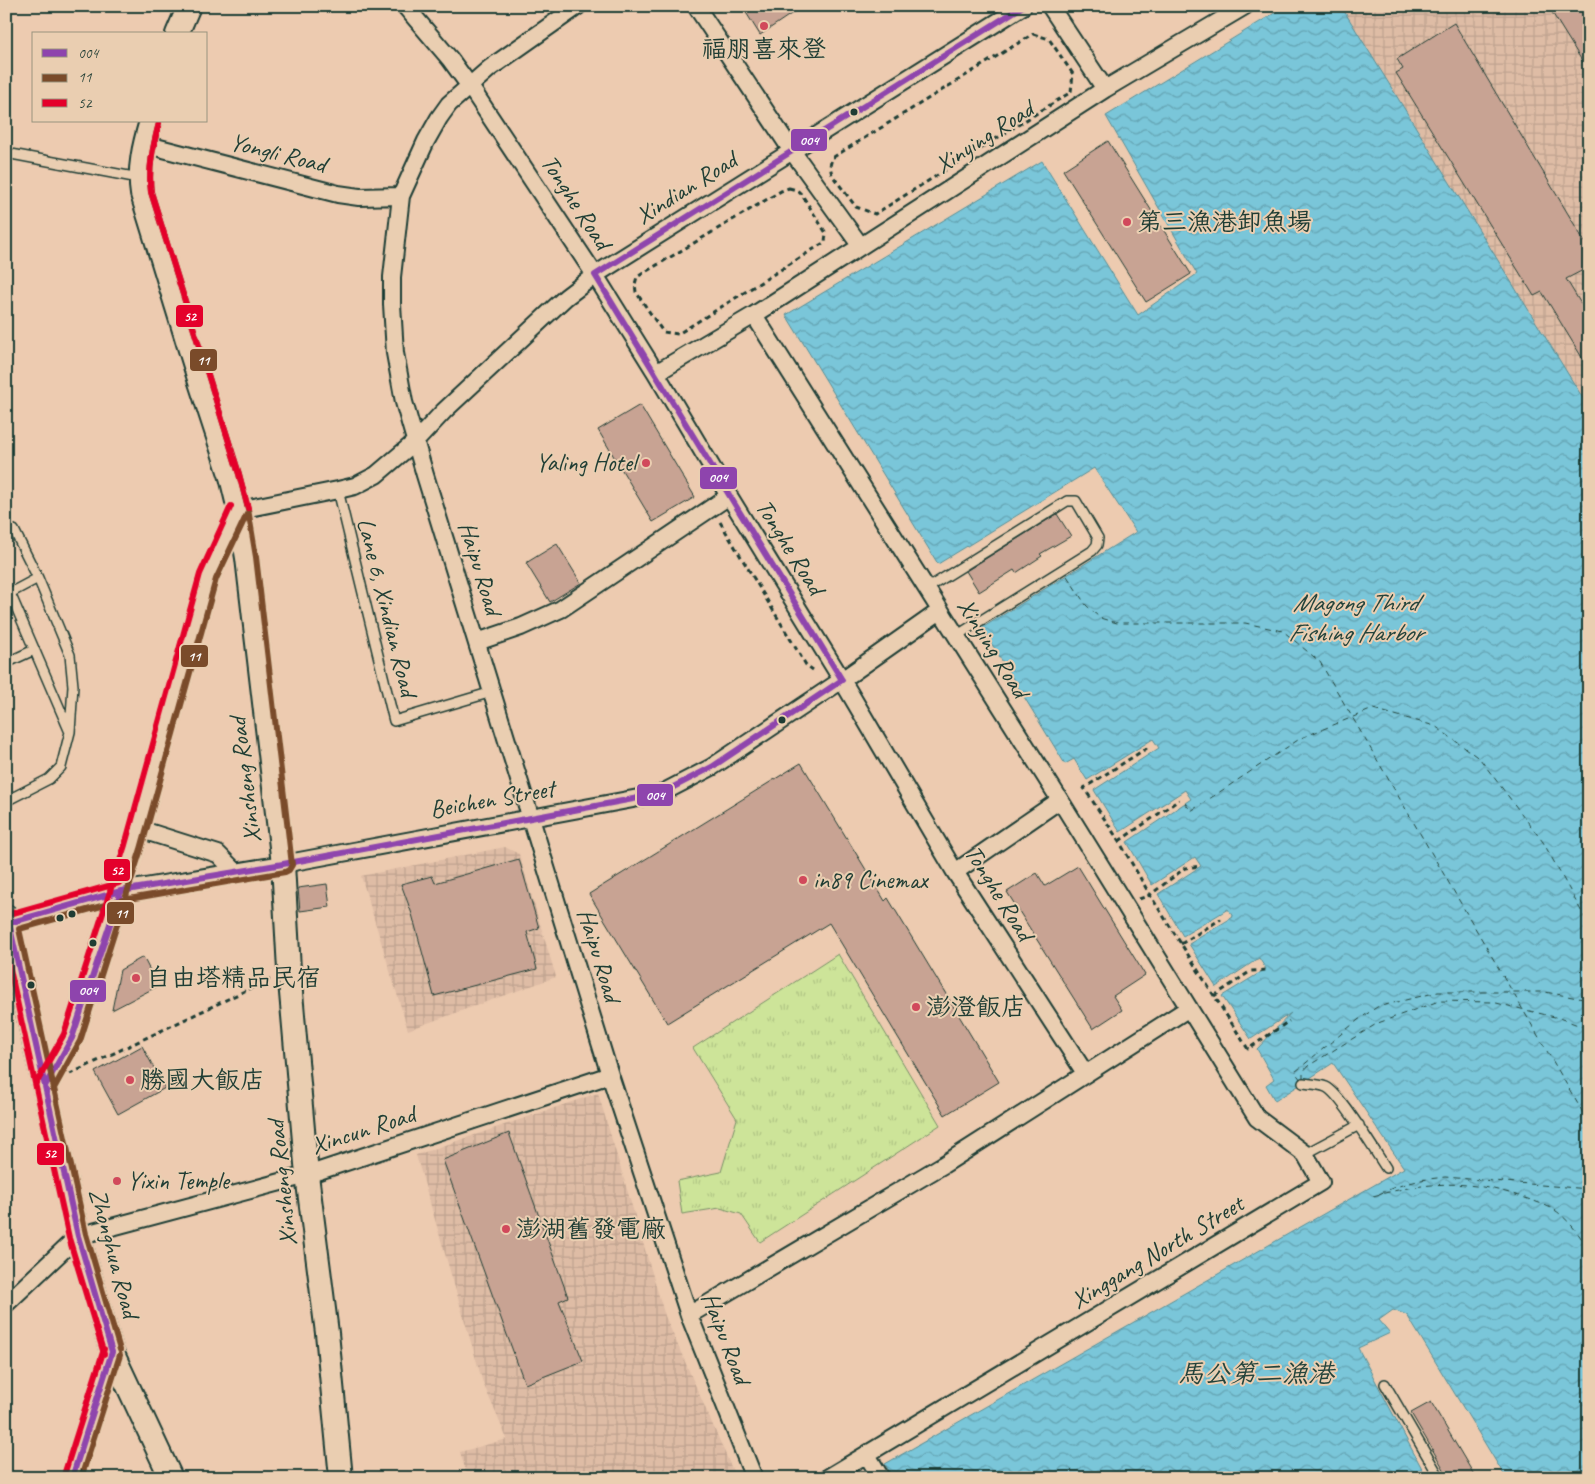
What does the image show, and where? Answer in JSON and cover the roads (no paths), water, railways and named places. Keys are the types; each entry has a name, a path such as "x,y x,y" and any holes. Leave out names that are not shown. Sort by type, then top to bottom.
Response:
{"main road":[{"path":"178,32 189,6"},
{"name":"Xinsheng Road","path":"151,122 144,144 140,178 142,194 231,477 239,510 248,568 283,864 289,970 307,1175 327,1333 341,1478"},
{"name":"Zhonghua Road","path":"7,921 78,1236 112,1352 171,1478"}],"street":[{"name":"Tonghe Road","path":"404,6 450,59 469,85 595,275 842,680 955,872 1085,1073"},
{"name":"Haipu Road","path":"578,6 490,68 449,104 439,118 409,175 401,196 392,277 395,354 404,402 610,1075 689,1315 754,1478"},
{"path":"696,6 792,150 860,246"},
{"name":"Xindian Road","path":"239,510 355,486 376,475 416,441 444,411 566,297 595,275 1023,6"},
{"path":"1050,6 1105,89"},
{"name":"Xinying Road","path":"656,373 754,315 1105,89 1245,6"},
{"name":"Yongli Road","path":"144,144 338,194 360,197 401,196"},
{"name":"Xinying Road","path":"754,315 1189,1008"},
{"path":"477,642 521,627 561,609 729,496"},
{"path":"45,1086 72,1038 139,829 208,576 239,510"},
{"name":"Beichen Street","path":"7,921 120,891 283,864 660,794 712,767 842,680 940,611"},
{"path":"955,872 1060,800"},
{"path":"139,829 218,854 235,872"},
{"path":"689,1315 943,1164 1189,1008"},
{"name":"Xinggang North Street","path":"827,1478 1322,1182 1305,1154 1257,1118 1189,1008"},
{"name":"Xincun Road","path":"6,1304 78,1236 307,1175 610,1075"},
{"path":"72,1478 112,1352"},
{"path":"867,1455 881,1478"}],"lane":[{"path":"6,152 140,178"},
{"name":"Lane 6, Xindian Road","path":"338,490 394,721 492,692"},
{"path":"926,589 1067,501 1076,501 1098,538 1097,545 1092,551 1065,572 956,636"},
{"path":"6,528 14,530 38,578 70,655 73,686 70,732 61,767 49,779 6,801"},
{"path":"38,578 10,593 70,732"},
{"path":"6,663 34,650"},
{"path":"1303,1083 1326,1087 1333,1092 1359,1125 1386,1168"},
{"path":"1305,1154 1359,1125"},
{"path":"1385,1384 1440,1478"}],"water":[{"name":"Magong Third Fishing Harbor","path":"1286,6 1341,6 1589,408 1589,1478 1506,1478 1407,1315 1393,1310 1379,1320 1390,1333 1358,1348 1427,1478 893,1478 885,1464 1404,1168 1333,1063 1275,1101 1266,1085 1274,1079 1257,1049 1291,1013 1251,1039 1222,996 1266,969 1259,958 1216,987 1189,944 1233,917 1228,909 1183,936 1158,894 1201,866 1195,857 1152,885 1127,842 1191,799 1185,790 1120,832 1094,790 1159,748 1153,739 1087,780 1074,759 1065,764 982,628 1136,532 1094,468 938,564 786,315 1042,161 1138,315 1197,274 1106,116"}],"place":[{"name":"福朋喜來登","path":"764,26"},
{"name":"第三漁港卸魚場","path":"1127,222"},
{"name":"Yaling Hotel","path":"646,463"},
{"name":"in89 Cinemax","path":"803,880"},
{"name":"自由塔精品民宿","path":"136,978"},
{"name":"澎澄飯店","path":"916,1007"},
{"name":"勝國大飯店","path":"130,1080"},
{"name":"Yixin Temple","path":"117,1181"},
{"name":"澎湖舊發電廠","path":"506,1229"}],"water label":[{"name":"馬公第二漁港","path":"1256,1373"}]}
